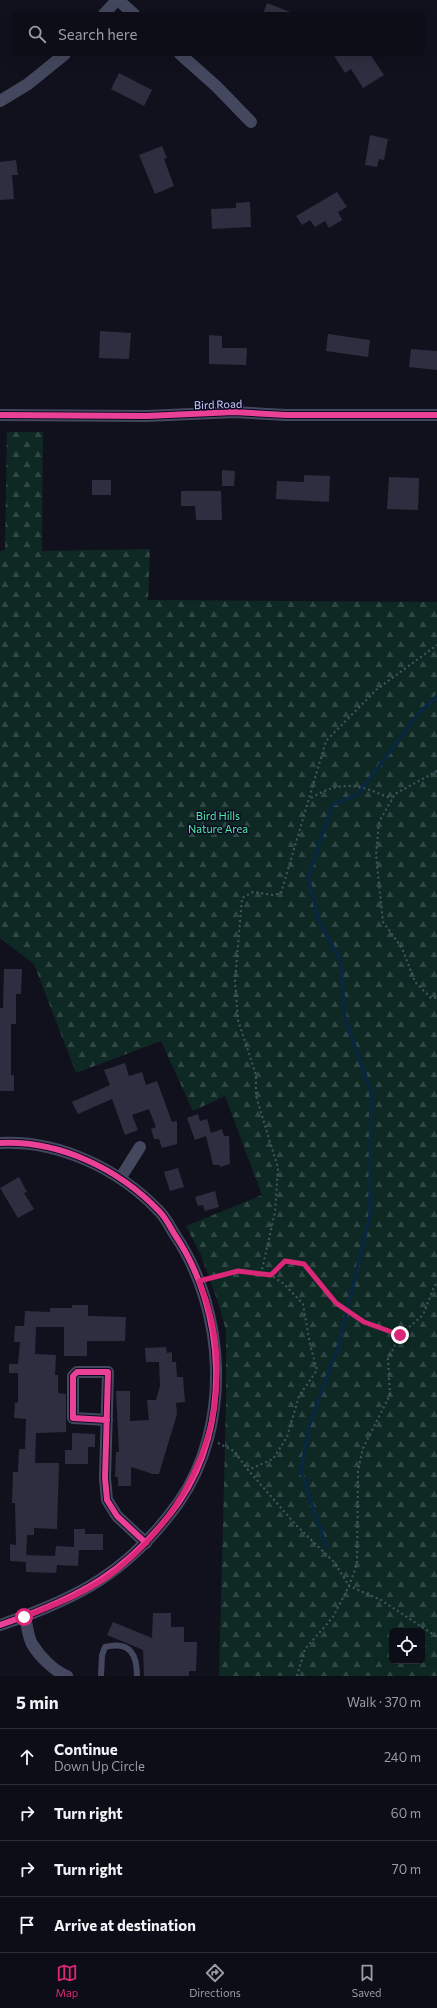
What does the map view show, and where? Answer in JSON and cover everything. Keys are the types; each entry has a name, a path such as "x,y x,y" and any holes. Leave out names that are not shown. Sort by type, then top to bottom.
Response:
{"street":[{"path":"106,12 117,0 132,12"},
{"path":"0,101 28,84 63,56"},
{"path":"182,56 216,86 251,122"},
{"name":"Bird Road","path":"0,415 147,416 234,412 286,415 437,415"},
{"path":"0,1143 19,1142 48,1146 74,1155 121,1177 160,1212 186,1250 199,1281 215,1339 216,1382 211,1428 197,1469 180,1501 146,1543 118,1569 67,1600 0,1625"},
{"path":"121,1177 140,1147"},
{"path":"107,1420 73,1418 73,1376 77,1372 108,1372 107,1420 105,1478 107,1500 117,1516 146,1543"},
{"path":"24,1617 32,1644 44,1660 61,1673 68,1676"}],"lane":[{"path":"101,1676 102,1655 105,1647 115,1645 130,1650 135,1655 137,1676"}],"path":[{"path":"261,1274 275,1212 278,1168 256,1096 256,1075 238,1020 235,981 242,898 253,892 273,895 281,893 326,741 376,690 437,645"},
{"path":"437,772 396,794 379,822 376,848 382,922 402,948 415,982 431,998 437,998"},
{"path":"310,798 326,789 345,786 367,788 392,799"},
{"path":"271,1275 285,1261 304,1264 336,1303 364,1322 400,1335"},
{"path":"199,1281 238,1271 271,1275 284,1284 303,1304 310,1344 317,1370 299,1396 287,1437 273,1459 248,1470"},
{"path":"297,1676 305,1649 333,1616 350,1586 357,1564 358,1471 363,1448 390,1394 388,1358 400,1335 423,1315 437,1283"},
{"path":"208,1438 234,1451 248,1470 296,1525 335,1563 350,1586 381,1600 437,1637"}],"green space":[{"name":"Bird Hills Nature Area","path":"7,432 43,432 42,551 150,549 148,600 437,602 437,1676 219,1676 226,1408 226,1331 218,1302 201,1255 186,1226 262,1195 225,1096 193,1111 161,1041 76,1073 34,964 0,938 0,551 5,550"}],"building":[{"path":"267,3 290,12 264,12"},
{"path":"334,56 371,56 384,75 363,88 351,69 345,73"},
{"path":"119,73 152,90 144,106 111,89"},
{"path":"370,135 388,139 384,160 379,159 377,167 365,165"},
{"path":"162,146 167,158 164,159 174,186 155,194 139,155"},
{"path":"16,160 18,175 12,175 14,199 0,200 0,162"},
{"path":"337,192 347,207 338,212 342,220 329,228 325,221 315,227 310,220 302,225 296,216"},
{"path":"250,202 251,227 212,229 211,209 236,208 236,203"},
{"path":"100,331 131,333 129,359 99,358"},
{"path":"328,334 370,340 368,357 326,351"},
{"path":"209,335 222,336 222,348 247,348 246,365 209,364"},
{"path":"411,349 437,351 437,370 409,367"},
{"path":"222,470 235,471 234,486 222,486"},
{"path":"304,475 330,476 329,502 276,499 277,481 304,482"},
{"path":"389,477 419,478 418,510 387,509"},
{"path":"92,480 111,480 111,495 92,495"},
{"path":"181,491 221,491 222,520 196,520 195,506 181,506"},
{"path":"4,969 22,969 21,994 16,994 16,1024 11,1024 11,1075 14,1075 14,1091 0,1091 0,1008 3,1008"},
{"path":"125,1063 129,1076 142,1072 146,1085 157,1081 172,1122 177,1121 177,1144 162,1148 159,1139 154,1139 151,1129 156,1127 149,1109 132,1115 138,1130 125,1135 112,1099 78,1114 72,1102 110,1085 104,1070"},
{"path":"198,1114 200,1121 207,1119 211,1133 222,1129 224,1136 229,1136 230,1164 220,1167 220,1165 213,1165 206,1136 195,1140 187,1118"},
{"path":"178,1168 184,1187 170,1191 164,1172"},
{"path":"19,1177 27,1192 24,1193 34,1209 18,1218 0,1188"},
{"path":"215,1191 219,1207 205,1211 203,1205 198,1206 195,1197"},
{"path":"72,1305 88,1305 88,1316 126,1317 125,1341 87,1341 87,1356 64,1356 64,1327 36,1327 35,1354 56,1355 55,1375 58,1375 58,1393 66,1394 66,1432 36,1433 35,1463 59,1463 57,1529 34,1528 34,1535 27,1535 26,1562 10,1561 10,1544 16,1545 15,1503 12,1503 13,1472 18,1472 19,1449 25,1449 26,1419 14,1418 15,1402 18,1403 18,1373 9,1373 9,1364 18,1364 20,1342 14,1342 15,1326 24,1326 25,1311 50,1312 50,1308 72,1308"},
{"path":"166,1347 167,1353 172,1352 172,1362 176,1362 177,1377 183,1377 185,1402 176,1403 177,1414 159,1474 153,1474 131,1467 131,1486 118,1486 118,1477 115,1477 116,1452 119,1452 116,1391 130,1391 130,1421 149,1420 147,1400 156,1400 160,1386 159,1362 146,1362 145,1348"},
{"path":"72,1433 95,1434 95,1447 88,1447 88,1464 65,1464 65,1450 72,1450"},
{"path":"74,1529 85,1529 85,1534 103,1534 103,1550 79,1550 78,1566 57,1565 56,1573 26,1572 26,1555 55,1556 56,1546 74,1547"},
{"path":"153,1613 171,1613 171,1627 184,1627 184,1642 197,1642 196,1671 189,1671 189,1676 144,1676 143,1650 107,1635 113,1622 152,1638"}],"waterway":[{"path":"326,1546 301,1472 309,1426 339,1344 370,1215 371,1091 345,1018 340,959 320,924 308,878 332,805 358,794 419,713 437,696"}],"cycle path":[{"path":"0,415 147,416 234,412 286,415 437,415"},
{"path":"0,1143 22,1143 44,1146 87,1160 126,1182 159,1211 168,1223 192,1265 205,1298 213,1332 216,1368 214,1404 208,1439 196,1472 179,1502 160,1526 141,1547 121,1565 100,1580 78,1593 54,1604 0,1625"},
{"path":"107,1420 73,1418 73,1376 77,1372 108,1372 105,1478 107,1500 117,1516 146,1543"}],"route":[{"path":"24,1617 67,1600 118,1569 146,1543 180,1501 197,1469 211,1428 216,1382 215,1339 199,1281 238,1271 271,1275 285,1261 304,1264 336,1303 364,1322 400,1335"}]}
